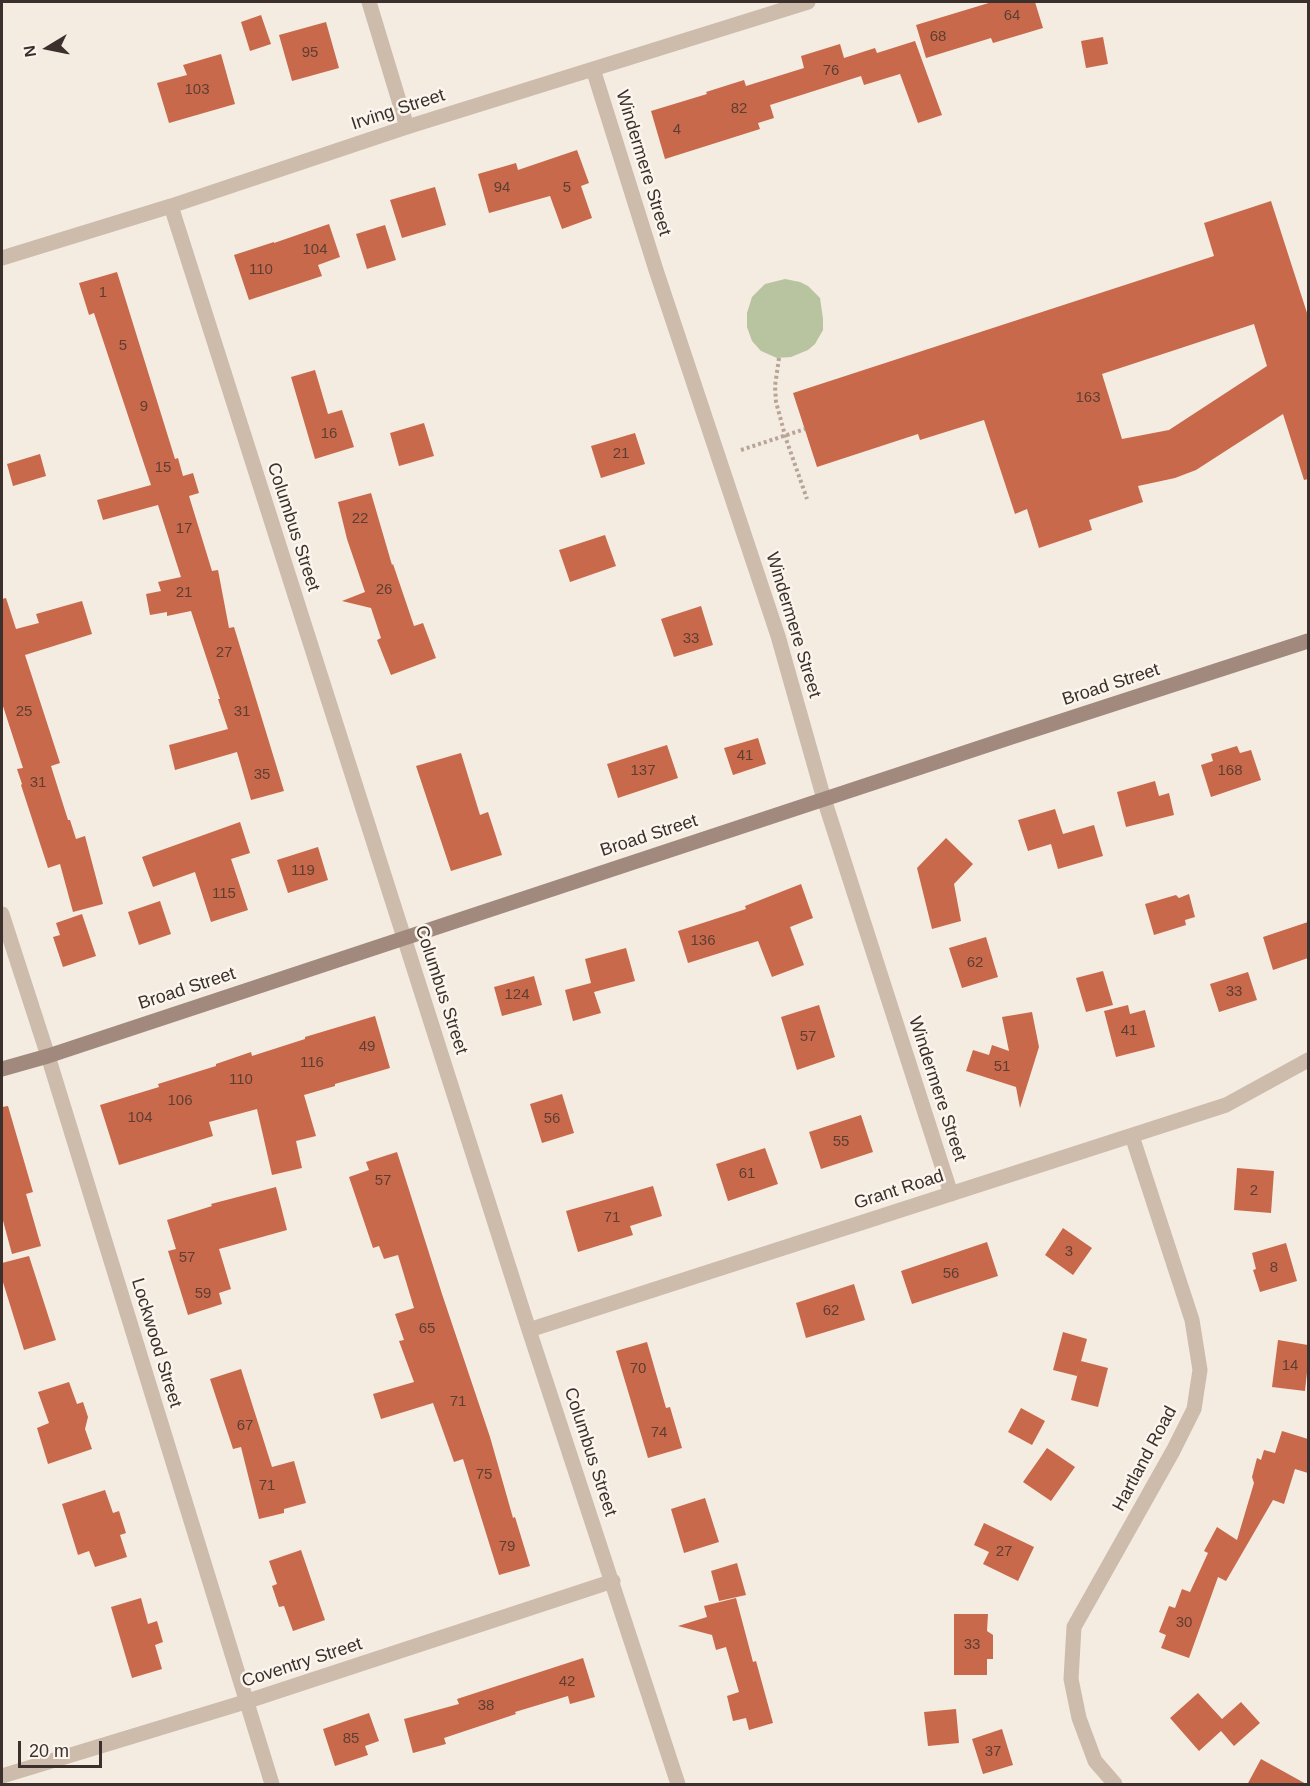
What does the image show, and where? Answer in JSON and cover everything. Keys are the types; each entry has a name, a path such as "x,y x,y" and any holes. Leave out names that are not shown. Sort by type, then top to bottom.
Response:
{"street":[{"path":"369,2 407,127"},
{"name":"Irving Street","path":"2,258 171,206 407,127 808,2"},
{"name":"Windermere Street","path":"593,69 660,282 778,636 824,799 951,1194"},
{"name":"Columbus Street","path":"171,206 529,1330 678,1785"},
{"name":"Broad Street","path":"2,1069 48,1056 1308,641"},
{"name":"Lockwood Street","path":"2,914 48,1056 272,1785"},
{"name":"Grant Road","path":"529,1330 1226,1105 1308,1060"},
{"name":"Hartland Road","path":"1115,1785 1095,1761 1079,1718 1071,1679 1074,1627 1173,1451 1194,1409 1200,1370 1192,1320 1132,1136"},
{"name":"Coventry Street","path":"2,1776 245,1702 613,1581"}],"path":[{"path":"779,358 775,386 776,402 807,500"},
{"path":"741,450 805,429"}],"green space":[{"path":"785,279 808,286 820,298 823,330 815,344 808,350 791,357 777,358 761,351 752,341 747,327 747,313 752,297 765,284"}],"building":[{"path":"992,2 1035,2 1043,28 993,43 991,38 926,58 916,25"},
{"path":"261,15 271,44 250,51 241,22"},
{"path":"326,22 339,68 292,81 279,35"},
{"path":"1103,37 1108,64 1086,68 1081,41"},
{"path":"915,41 942,115 918,123 900,74 864,85 861,76 770,105 774,118 758,123 760,129 665,159 651,111 744,80 746,86 804,68 801,56 840,44 844,58 875,48 877,53"},
{"path":"221,54 235,104 169,123 157,83 187,75 183,65"},
{"path":"577,150 589,183 581,186 592,218 562,229 550,196 489,213 478,174 516,163 518,170"},
{"path":"435,187 446,225 402,238 390,200"},
{"path":"1271,201 1308,316 1308,479 1304,480 1283,414 1196,470 1175,478 1138,486 1143,502 1089,520 1092,530 1039,548 1027,509 1015,514 984,420 920,440 918,434 817,467 793,393 1214,256 1204,223","holes":["1254,324 1267,366 1169,430 1122,439 1102,374"]},
{"path":"329,224 340,257 318,265 322,276 249,300 234,255"},
{"path":"385,225 396,260 367,269 356,234"},
{"path":"117,272 175,459 178,458 183,476 193,473 199,493 189,496 212,571 218,570 229,628 234,627 284,791 251,800 237,752 175,770 169,745 228,729 191,611 167,616 167,612 150,615 146,594 161,591 158,582 181,577 158,505 103,520 97,500 151,485 94,313 89,315 79,283"},
{"path":"315,370 328,414 342,410 354,447 315,459 291,377"},
{"path":"424,423 434,456 399,466 390,433"},
{"path":"635,433 645,464 601,478 591,446"},
{"path":"40,454 46,476 13,486 7,464"},
{"path":"371,493 392,565 414,626 423,623 436,658 391,675 377,640 381,638 371,608 342,601 365,592 347,539 338,502"},
{"path":"605,535 616,566 570,582 559,550"},
{"path":"6,598 16,629 39,623 36,614 82,601 92,634 25,655 60,763 51,766 76,839 85,836 103,904 73,912 60,864 48,868 21,785 17,769 23,768 2,703 2,599"},
{"path":"701,606 713,645 674,657 661,619"},
{"path":"758,738 766,764 733,775 724,748"},
{"path":"667,745 678,778 618,798 607,764"},
{"path":"1237,746 1240,753 1251,750 1261,780 1211,797 1201,765 1213,761 1211,754"},
{"path":"461,753 480,815 488,812 502,855 451,871 416,766"},
{"path":"1155,781 1159,796 1169,793 1174,815 1126,827 1117,792"},
{"path":"1055,809 1063,834 1094,825 1103,856 1058,869 1051,844 1028,851 1018,820"},
{"path":"240,822 250,853 231,859 248,910 211,922 195,872 153,887 142,857"},
{"path":"946,838 973,864 954,884 961,921 932,929 917,868"},
{"path":"318,847 328,880 288,893 277,860"},
{"path":"801,884 813,918 790,927 804,965 772,977 758,941 688,963 678,931 746,909 745,906"},
{"path":"1189,894 1195,917 1185,920 1186,925 1154,935 1145,904 1176,895 1179,898"},
{"path":"160,901 171,934 139,945 128,912"},
{"path":"82,914 96,956 63,967 53,937 60,935 56,923"},
{"path":"1308,922 1308,958 1273,970 1263,937"},
{"path":"986,937 998,977 962,988 949,948"},
{"path":"626,948 635,981 594,992 601,1013 573,1021 565,990 591,983 585,959"},
{"path":"1103,971 1113,1005 1086,1012 1076,978"},
{"path":"1248,972 1257,1000 1219,1012 1210,984"},
{"path":"534,976 542,1005 502,1016 494,987"},
{"path":"819,1005 835,1057 797,1070 781,1017"},
{"path":"1128,1005 1130,1014 1145,1010 1155,1047 1116,1057 1104,1011"},
{"path":"1032,1012 1039,1047 1020,1108 1016,1087 966,1071 973,1050 989,1055 992,1045 1009,1051 1002,1017"},
{"path":"375,1016 390,1068 304,1095 316,1136 296,1141 302,1168 272,1175 257,1109 209,1122 213,1136 119,1165 100,1105 159,1087 158,1084 216,1066 216,1064 251,1052 252,1056"},
{"path":"562,1094 574,1133 542,1143 530,1104"},
{"path":"8,1106 33,1192 26,1194 41,1246 12,1254 2,1217 2,1107"},
{"path":"861,1115 873,1152 821,1169 809,1132"},
{"path":"765,1148 778,1184 728,1201 716,1164"},
{"path":"397,1152 530,1566 499,1575 463,1459 454,1462 433,1403 381,1419 373,1394 414,1382 399,1341 404,1340 395,1314 414,1308 398,1255 384,1259 379,1246 373,1248 349,1177 369,1170 366,1162"},
{"path":"1237,1168 1274,1171 1271,1213 1234,1210"},
{"path":"653,1186 662,1216 630,1226 633,1235 578,1252 566,1211"},
{"path":"276,1187 287,1230 219,1249 231,1289 219,1293 222,1304 188,1315 168,1251 176,1249 167,1220 212,1206 211,1204"},
{"path":"1063,1228 1092,1248 1073,1275 1045,1255"},
{"path":"987,1242 998,1276 912,1304 901,1271"},
{"path":"1286,1243 1297,1281 1260,1292 1253,1270 1256,1269 1252,1253"},
{"path":"29,1256 56,1340 24,1350 2,1279 2,1263"},
{"path":"854,1284 865,1320 806,1338 796,1303"},
{"path":"1063,1332 1087,1339 1077,1376 1053,1370"},
{"path":"1278,1340 1308,1345 1305,1391 1272,1387"},
{"path":"647,1342 666,1408 670,1407 682,1448 648,1458 616,1351"},
{"path":"1081,1361 1108,1368 1098,1407 1071,1400"},
{"path":"241,1369 272,1467 294,1461 306,1503 284,1509 284,1513 259,1519 241,1447 233,1449 210,1379"},
{"path":"69,1382 77,1404 83,1402 88,1417 85,1429 92,1449 48,1464 37,1428 49,1423 38,1392"},
{"path":"1021,1408 1045,1421 1032,1445 1008,1432"},
{"path":"1282,1431 1308,1439 1308,1473 1295,1469 1284,1504 1273,1500 1226,1581 1218,1577 1189,1658 1161,1648 1166,1635 1159,1632 1169,1606 1175,1608 1182,1589 1190,1592 1208,1553 1204,1551 1217,1527 1237,1540 1254,1483 1252,1477 1257,1458 1261,1460 1264,1450 1275,1453"},
{"path":"1047,1448 1075,1467 1051,1501 1023,1482"},
{"path":"105,1490 113,1513 119,1511 126,1533 120,1535 127,1557 95,1567 89,1551 78,1555 62,1504"},
{"path":"705,1498 719,1542 684,1553 671,1509"},
{"path":"984,1523 1034,1547 1018,1581 983,1564 989,1552 974,1545"},
{"path":"301,1550 325,1620 293,1631 284,1606 279,1607 272,1586 277,1584 269,1561"},
{"path":"737,1563 746,1595 719,1601 711,1571"},
{"path":"141,1598 148,1624 157,1621 163,1642 155,1645 162,1669 132,1678 111,1607"},
{"path":"736,1598 753,1662 756,1661 773,1723 749,1730 746,1718 733,1721 727,1696 739,1692 726,1647 716,1650 712,1635 678,1626 707,1617 704,1606"},
{"path":"954,1614 988,1614 987,1631 993,1635 993,1659 987,1659 987,1675 954,1675"},
{"path":"583,1658 595,1697 570,1704 568,1696 515,1712 516,1714 444,1738 446,1744 413,1753 404,1719 459,1704 457,1699"},
{"path":"1198,1693 1222,1719 1241,1702 1260,1723 1234,1746 1221,1731 1199,1751 1170,1718"},
{"path":"956,1709 959,1743 928,1746 924,1712"},
{"path":"369,1713 379,1741 365,1746 368,1755 335,1766 323,1729"},
{"path":"1002,1729 1013,1765 983,1774 972,1739"},
{"path":"1261,1759 1308,1785 1247,1785"}]}
